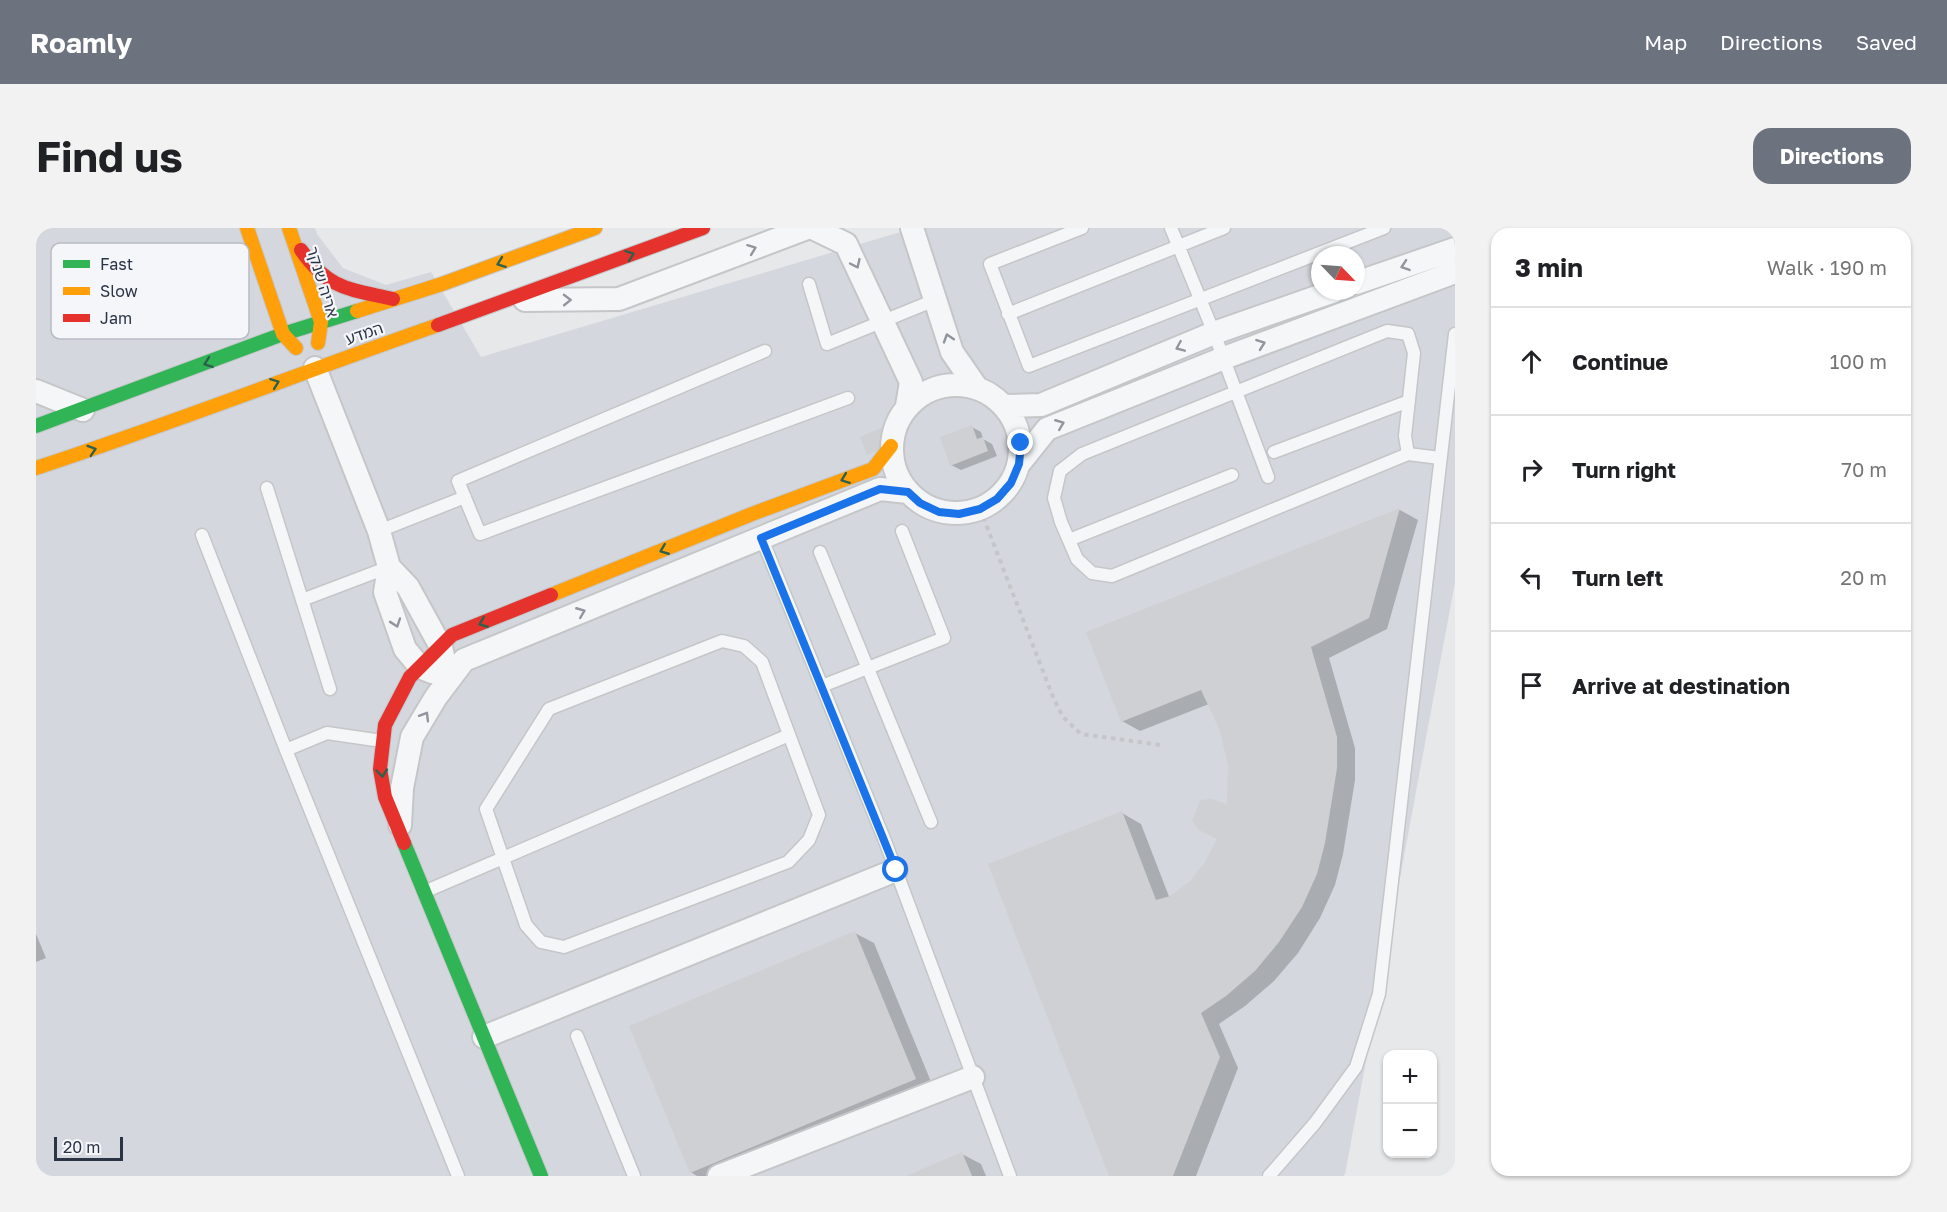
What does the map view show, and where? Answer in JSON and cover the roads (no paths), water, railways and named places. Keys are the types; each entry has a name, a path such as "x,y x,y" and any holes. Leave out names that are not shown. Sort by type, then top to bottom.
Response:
{"street":[{"path":"247,228 283,334 315,368 379,531 389,567 385,592 405,649 420,667 450,679"},
{"name":"המדע","path":"36,426 283,334 442,284 595,228"},
{"name":"המדע","path":"36,468 112,443 702,228"},
{"path":"508,300 619,299 807,228"},
{"path":"813,228 846,244 911,382 908,406"},
{"path":"912,228 952,352 976,388"},
{"path":"291,233 314,268 327,280 394,299"},
{"name":"אריה שנקר","path":"291,233 321,322 315,368"},
{"path":"1365,280 1455,249"},
{"path":"259,262 261,308"},
{"path":"1019,464 1021,443 1016,423 1005,406 988,393 968,385 946,385 925,392 908,406 896,425 891,446 894,468 904,488 920,503 939,512 959,514 980,509 997,499 1011,483 1019,464 1047,429 1224,358 1455,272"},
{"path":"1005,406 1041,405 1214,333 1311,299"},
{"path":"239,352 253,334"},
{"path":"36,391 83,410"},
{"path":"541,1176 385,797 380,769 385,724 410,677 452,635 752,514 873,469 891,446"},
{"path":"400,833 402,788 412,737 436,697 464,660 880,489 908,492"},
{"path":"389,567 408,587 441,647 450,679"},
{"path":"484,1037 896,870"},
{"path":"719,1176 973,1077"}],"lane":[{"path":"1082,228 990,264 1029,366 1384,228"},
{"path":"1171,228 1269,477"},
{"path":"1008,314 1224,228"},
{"path":"809,284 827,344 935,300"},
{"path":"1407,454 1405,436 1414,353 1408,334 1387,331 1082,454 1060,471 1054,498 1077,559 1092,573 1112,576 1407,454 1440,458"},
{"path":"1269,1176 1315,1123 1356,1067 1379,994 1455,334"},
{"path":"765,351 458,481 480,534 848,398"},
{"path":"1274,452 1409,401"},
{"path":"1068,540 1232,475"},
{"path":"267,488 330,689"},
{"path":"379,531 465,497"},
{"path":"752,514 896,870 1011,1176"},
{"path":"822,686 944,638 902,531"},
{"path":"202,535 458,1176"},
{"path":"820,552 931,822"},
{"path":"302,600 389,567"},
{"path":"723,640 744,646 762,662 819,815 809,840 788,862 564,947 541,942 526,925 503,858 486,809 549,709 723,640"},
{"path":"286,750 327,733 383,742"},
{"path":"424,892 789,735"},
{"path":"577,1036 634,1176"}]}
